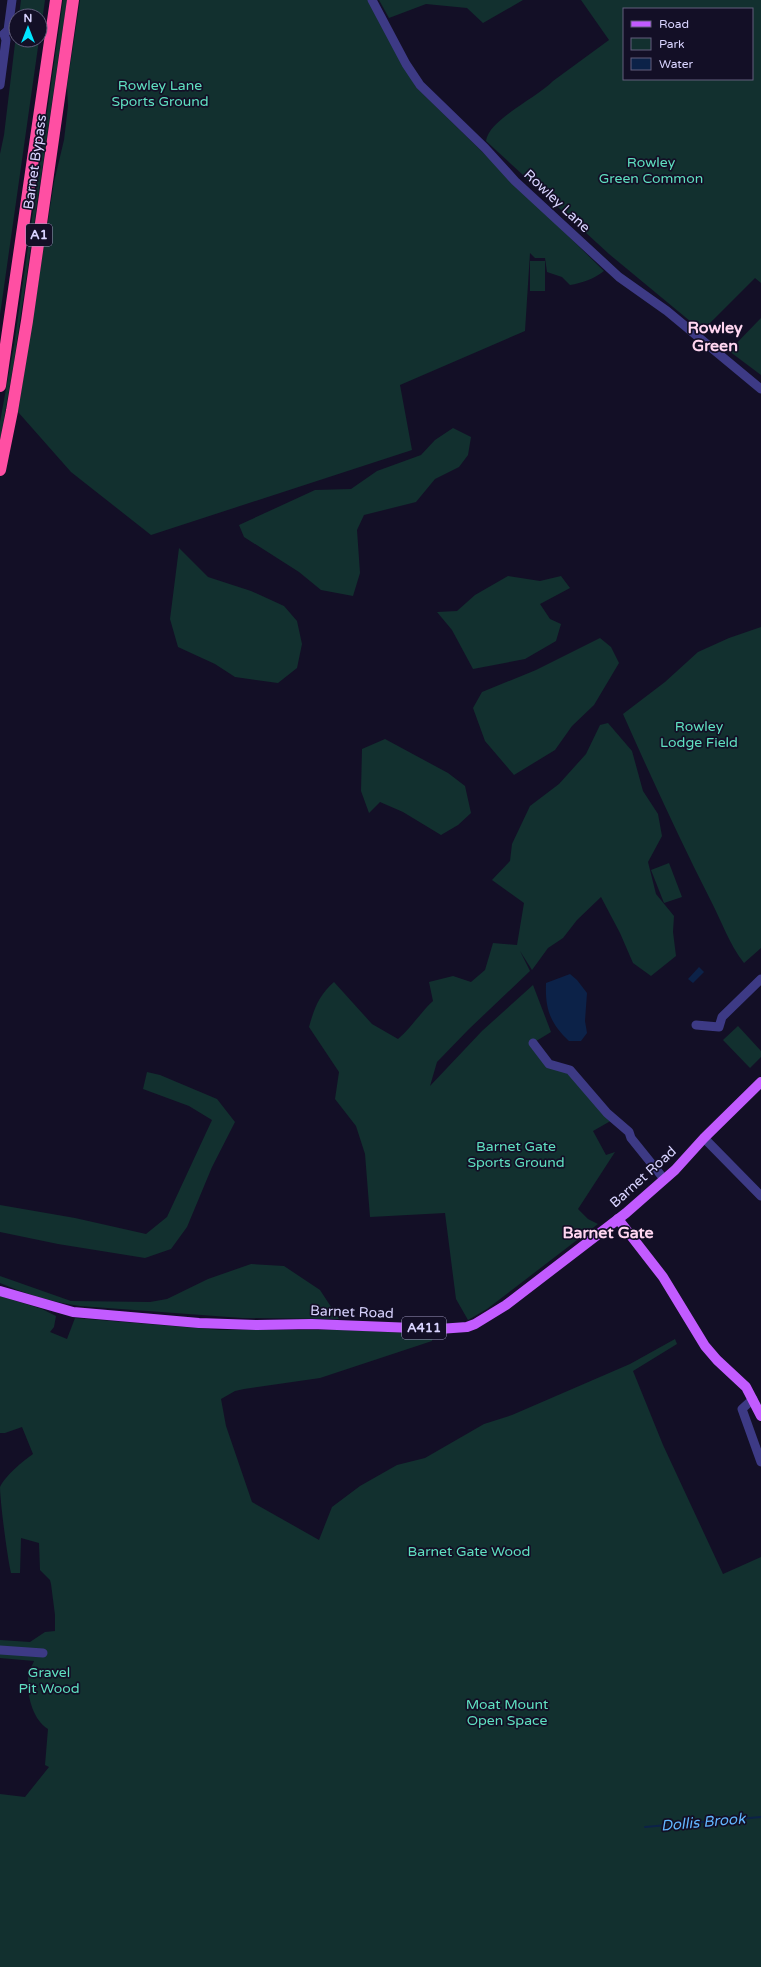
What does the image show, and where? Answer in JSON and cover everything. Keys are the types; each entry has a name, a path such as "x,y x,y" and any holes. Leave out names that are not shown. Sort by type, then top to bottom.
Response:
{"highway":[{"name":"Barnet Bypass","path":"0,386 56,0"},
{"name":"Barnet Bypass","path":"0,470 12,411 27,321 73,0"}],"main road":[{"name":"Barnet Road","path":"0,1291 73,1312 186,1322 230,1325 312,1324 459,1329 475,1324 506,1305 618,1219 664,1179 761,1082"},
{"path":"618,1219 663,1277 710,1353 746,1387 761,1416"}],"street":[{"path":"0,84 6,40 2,34 8,30 12,0"},
{"name":"Rowley Lane","path":"372,0 406,64 420,85 485,148 515,181 619,277 667,311 761,389"},
{"path":"696,1025 719,1027 722,1017 761,979"},
{"path":"533,1043 549,1064 570,1070 607,1113 629,1132 664,1179"},
{"path":"704,1138 761,1196"},
{"path":"753,1399 742,1409 761,1462"},
{"path":"0,1650 43,1653"}],"green space":[{"path":"21,0 45,0 44,8 20,8"},
{"path":"63,0 67,0 14,362 0,441 0,422 14,345"},
{"name":"Rowley Lane Sports Ground","path":"80,0 368,0 416,87 604,271 588,280 570,285 562,277 547,272 545,258 535,258 530,253 525,331 400,385 412,450 151,535 71,472 18,412 54,182 64,140 68,106 67,86"},
{"path":"379,0 523,0 483,23 467,8 426,4 389,18"},
{"name":"Rowley Green Common","path":"581,0 761,0 761,283 755,278 702,331 609,254 486,141 489,133 495,125 515,109 546,88 553,81 609,40"},
{"path":"14,48 38,48 0,315 0,154 4,135"},
{"path":"530,261 545,261 545,291 530,291"},
{"path":"761,318 761,375 729,351"},
{"path":"453,428 471,437 468,455 459,467 435,479 416,502 364,515 357,530 360,573 353,596 321,590 299,572 244,537 239,525 315,490 351,489 377,471 421,455 435,440"},
{"path":"179,548 208,577 251,591 284,606 297,621 302,644 297,668 278,683 235,677 215,664 178,647 170,619"},
{"path":"508,576 540,581 561,576 570,588 540,604 550,619 561,624 556,641 525,659 473,669 452,630 437,612 457,611 475,595"},
{"name":"Rowley Lodge Field","path":"761,627 761,948 744,963 730,941 688,855 623,714 665,682 698,652 729,638"},
{"path":"600,638 611,647 619,663 594,705 572,726 555,750 514,775 485,741 473,708 482,692 536,670"},
{"name":"Barnet Gate Sports Ground","path":"608,723 632,751 643,791 658,814 662,836 648,862 656,894 674,916 673,932 676,956 651,976 633,963 620,933 601,897 577,920 563,938 548,948 532,970 520,951 530,971 469,1029 437,1062 430,1086 482,1031 533,985 551,1032 533,1043 549,1064 570,1070 614,1119 593,1131 606,1155 615,1152 578,1209 588,1219 598,1224 487,1309 468,1320 456,1299 445,1213 370,1217 365,1154 356,1126 335,1099 339,1072 309,1027 321,997 334,982 372,1024 398,1039 408,1030 433,1001 429,982 453,976 471,982 485,970 493,943 517,945 524,903 492,880 510,861 512,844 530,806 559,784 586,754 600,725"},
{"path":"385,739 448,773 465,786 471,813 458,825 441,835 403,812 380,802 369,813 361,791 362,749"},
{"path":"669,863 682,897 664,903 651,870"},
{"path":"738,1026 761,1051 761,1057 750,1068 723,1040"},
{"path":"147,1072 160,1075 217,1099 235,1122 212,1167 187,1227 171,1249 145,1258 58,1244 0,1232 0,1205 75,1218 146,1234 167,1217 212,1120 189,1106 143,1089"},
{"path":"251,1264 284,1266 320,1290 339,1319 242,1318 80,1306 39,1297 0,1283 0,1276 71,1301 150,1302 167,1299 208,1279"},
{"name":"Moat Mount Open Space","path":"0,1296 42,1309 56,1316 54,1327 50,1332 67,1339 75,1318 221,1330 344,1330 434,1334 432,1341 320,1378 244,1389 235,1391 221,1399 226,1426 252,1502 319,1540 332,1507 360,1486 397,1465 425,1458 484,1424 512,1415 630,1364 675,1339 677,1344 633,1371 663,1445 723,1574 761,1557 761,1967 0,1967 0,1794 25,1797 49,1767 45,1765 48,1729 38,1720 35,1714 30,1700 28,1686 29,1672 34,1661 0,1658 0,1640 30,1642 45,1632 55,1631 55,1615 50,1580 40,1570 39,1543 21,1538 20,1573 11,1573 9,1565 2,1515 0,1487 19,1465 33,1454 22,1427 5,1433 0,1433"}],"water":[{"path":"699,967 704,972 693,983 688,979"},
{"path":"570,974 577,980 587,993 585,1021 587,1033 581,1041 569,1041 557,1028 550,1015 546,1000 546,983"}],"waterway":[{"name":"Dollis Brook","path":"645,1827 761,1817"}],"district":[{"name":"Rowley Green","path":"715,337"},
{"name":"Barnet Gate","path":"608,1233"}],"park label":[{"name":"Barnet Gate Wood","path":"469,1551"},
{"name":"Gravel Pit Wood","path":"49,1680"}]}
